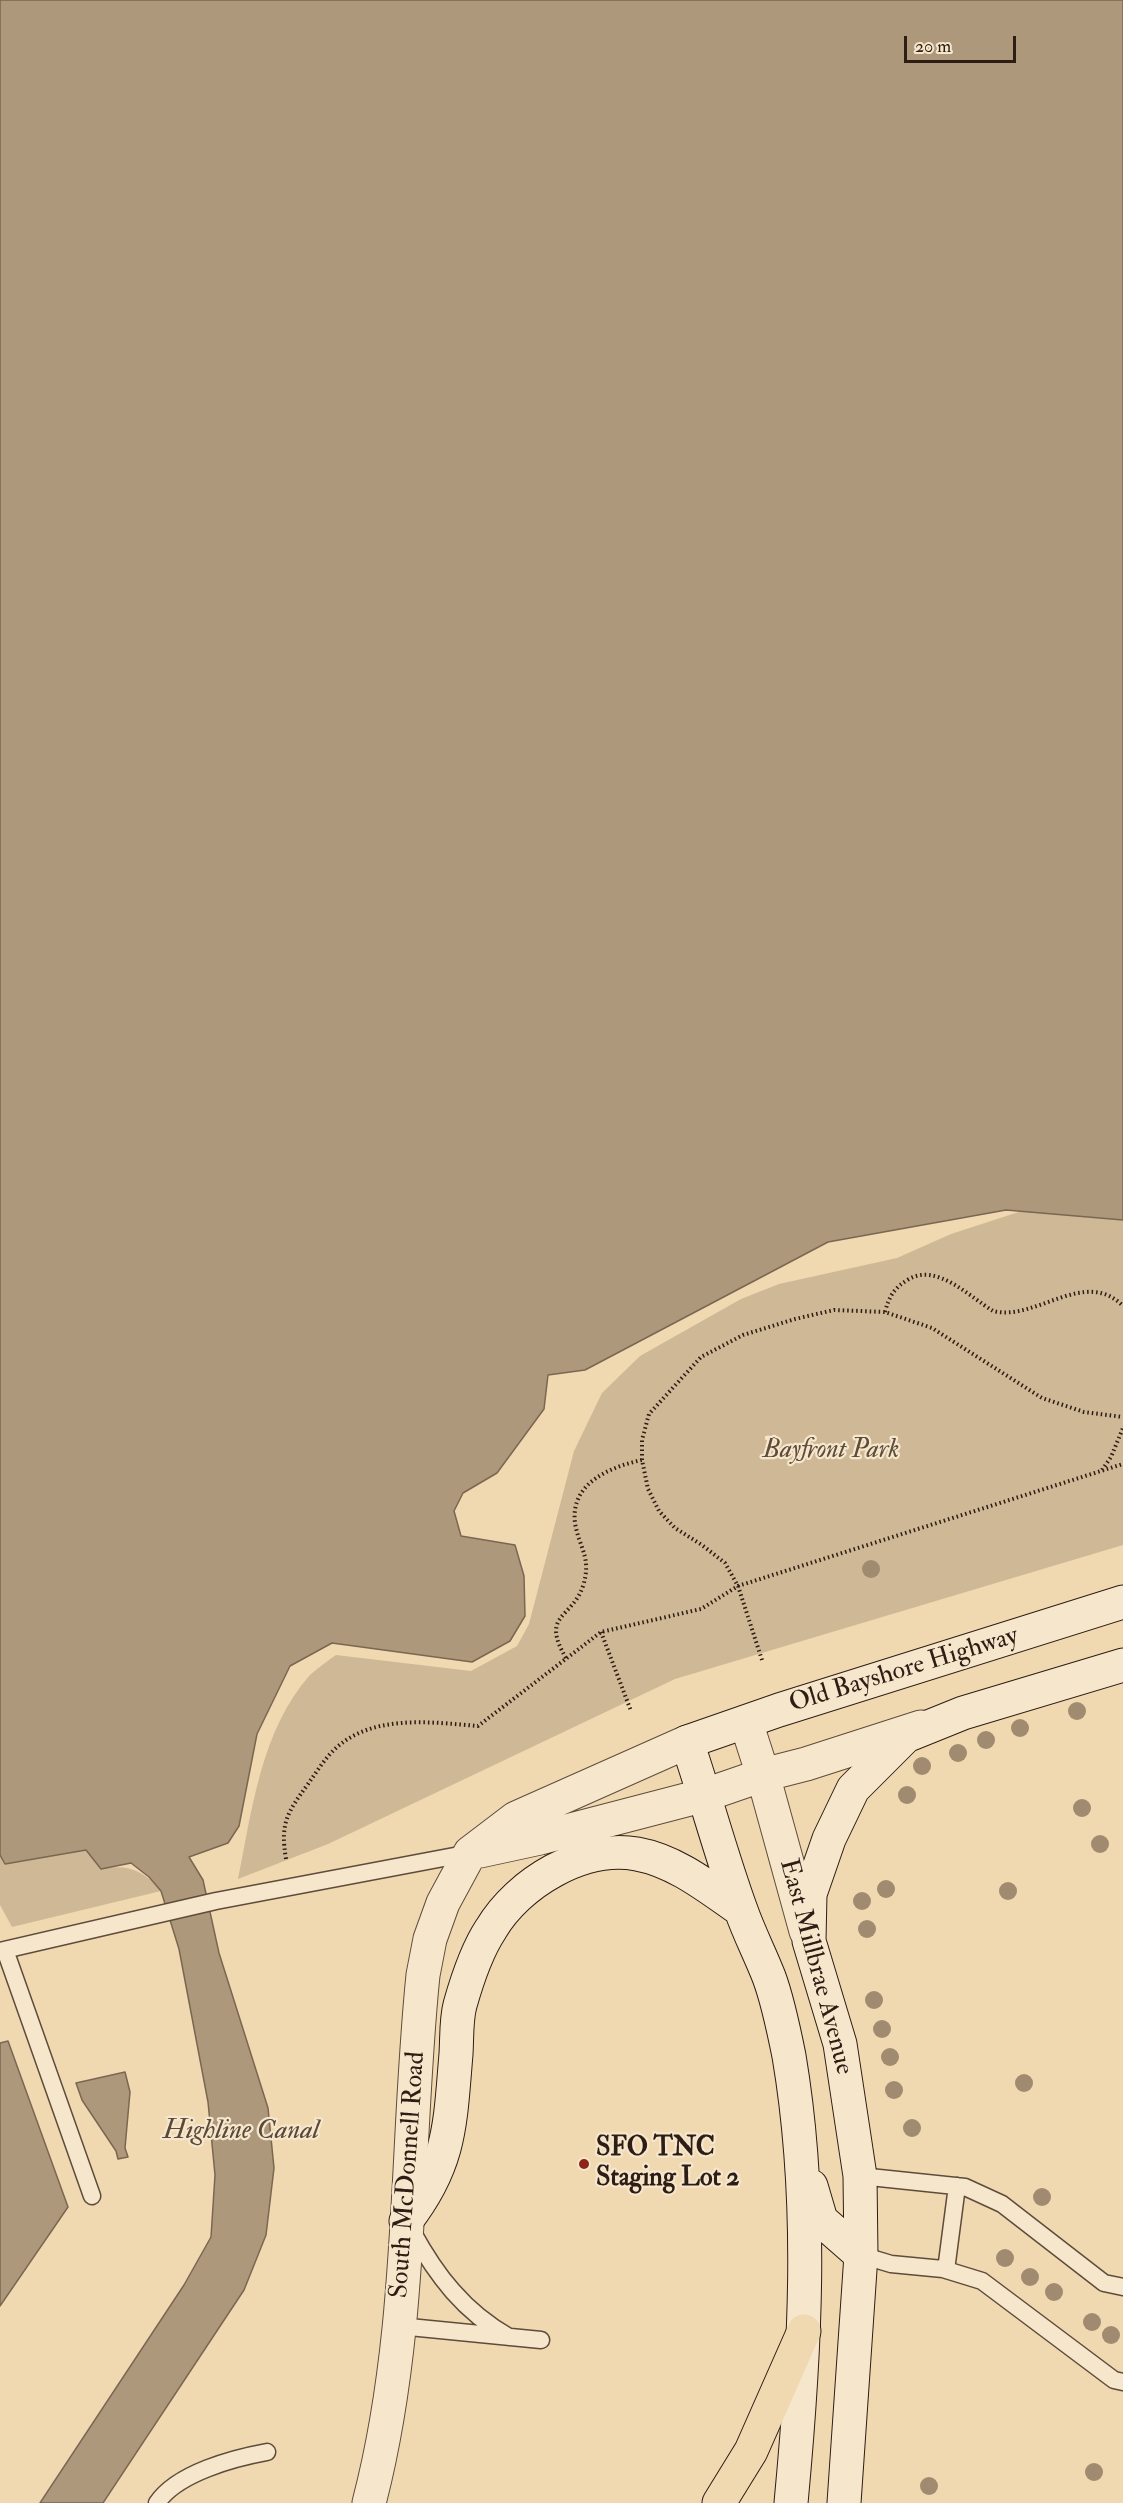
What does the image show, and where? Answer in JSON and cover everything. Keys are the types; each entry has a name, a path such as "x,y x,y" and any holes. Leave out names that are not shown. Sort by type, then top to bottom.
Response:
{"highway":[{"path":"719,2503 751,2451 804,2331"}],"main road":[{"name":"Old Bayshore Highway","path":"687,1742 1123,1602"},
{"path":"470,1854 705,1795 763,1774 806,1764 963,1713 1123,1665"},
{"path":"809,1941 810,1894 829,1839 853,1789 906,1736 963,1713"},
{"name":"East Millbrae Avenue","path":"746,1722 840,2044 860,2176 861,2255 844,2503"},
{"name":"East Millbrae Avenue","path":"687,1742 741,1910 770,1979 788,2055 800,2147 805,2234 804,2331 791,2503"},
{"name":"South McDonnell Road","path":"369,2503 390,2402 399,2326 423,1975 430,1939 443,1903 470,1854 516,1818 687,1742"},
{"path":"406,2221 423,2199 434,2178 450,2131 459,2007 491,1928 517,1896 560,1868 605,1852 638,1854 671,1865 741,1910"},
{"path":"800,2147 821,2220 861,2255"}],"lane":[{"path":"92,2196 3,1950 216,1901 470,1854"},
{"path":"860,2176 964,2187 1002,2204 1104,2283 1123,2287"},
{"path":"946,2270 957,2186"},
{"path":"406,2221 436,2271 453,2292 487,2324 508,2337"},
{"path":"861,2255 891,2264 946,2270 982,2282 1114,2380 1123,2382"},
{"path":"399,2326 541,2340"},
{"path":"157,2503 161,2497 192,2476 237,2457 267,2452"}],"path":[{"path":"885,1312 888,1299 898,1285 915,1275 929,1275 942,1279 993,1311 1002,1313 1026,1310 1060,1297 1084,1292 1107,1295 1123,1306"},
{"path":"762,1660 738,1586 725,1563 675,1528 659,1510 648,1489 642,1460 642,1440 649,1414 701,1357 743,1335 795,1319 834,1310 885,1312 932,1328 1042,1398 1084,1412 1123,1417"},
{"path":"1101,1470 1111,1457 1123,1428"},
{"path":"566,1658 557,1642 556,1625 562,1613 574,1601 582,1587 586,1567 584,1549 575,1521 576,1506 581,1492 592,1480 609,1469 642,1460"},
{"path":"286,1864 282,1836 290,1808 331,1753 353,1737 386,1725 412,1721 478,1726 601,1632 701,1609 738,1586 1123,1464"},
{"path":"601,1632 631,1711"}],"green space":[{"name":"Bayfront Park","path":"1071,1195 1123,1207 1123,1545 675,1679 328,1844 238,1879 254,1799 269,1746 293,1697 313,1672 336,1655 471,1671 517,1646 529,1624 574,1451 602,1393 640,1356 741,1299 779,1284 897,1258 951,1234"},
{"path":"0,1804 22,1861 86,1850 101,1869 119,1867 134,1870 148,1878 161,1891 12,1927 0,1905"}],"water":[{"name":"Highline Canal","path":"0,0 1123,0 1123,1220 1006,1210 828,1242 585,1370 548,1375 544,1409 497,1473 463,1493 454,1511 461,1536 515,1545 524,1576 525,1616 510,1641 472,1662 332,1643 290,1666 257,1734 239,1826 228,1843 189,1857 203,1880 219,1953 268,2108 274,2168 266,2235 244,2290 103,2503 40,2503 184,2285 211,2237 215,2175 208,2102 179,1949 161,1891 149,1877 131,1863 101,1869 86,1850 5,1864 0,1855"},
{"path":"8,2041 68,2207 0,2306 0,2043"},
{"path":"125,2072 130,2092 125,2148 128,2157 118,2159 116,2151 82,2100 76,2083"}],"place":[{"name":"SFO TNC Staging Lot 2","path":"584,2164"}]}
